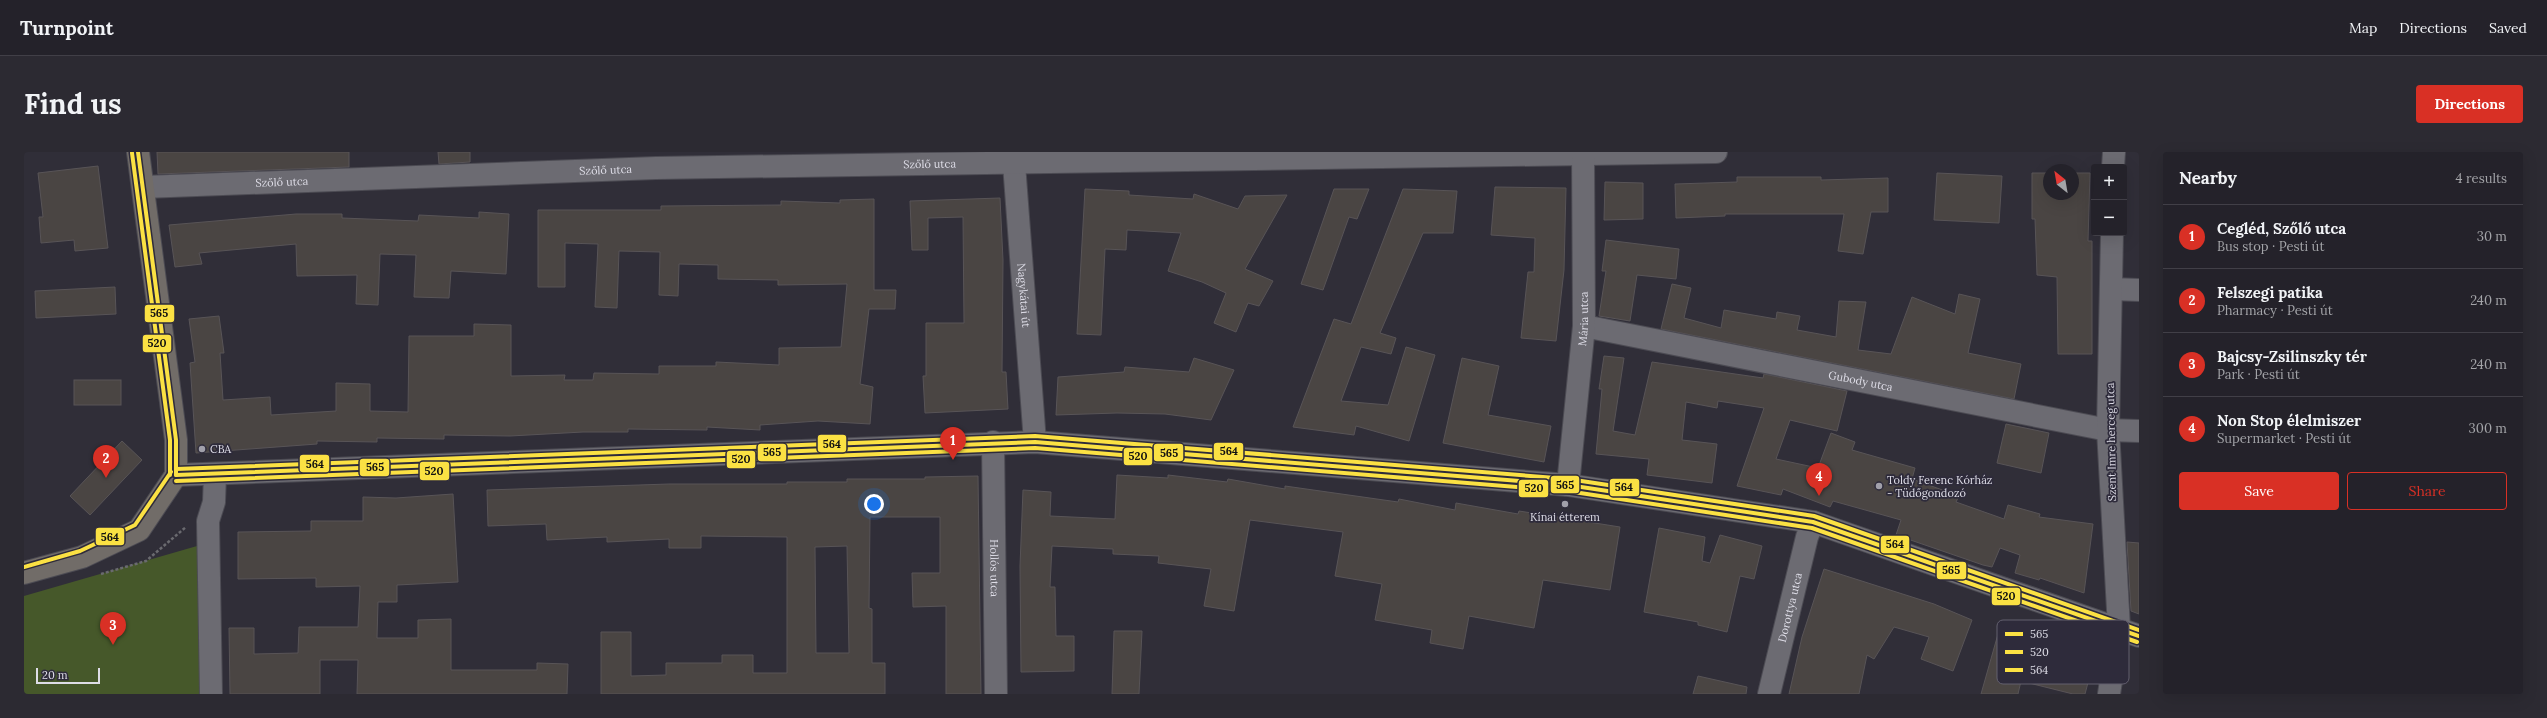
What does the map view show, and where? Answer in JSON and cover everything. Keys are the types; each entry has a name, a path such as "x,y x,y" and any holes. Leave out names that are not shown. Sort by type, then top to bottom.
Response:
{"main road":[{"path":"24,573 82,557 139,530 176,475 176,440 144,187 138,152"}],"street":[{"name":"Szőlő utca","path":"144,187 650,160 1716,152"},
{"path":"2113,164 2114,152"},
{"name":"Mária utca","path":"1568,485 1584,326 1583,154"},
{"name":"Nagykátai út","path":"1009,158 1034,442"},
{"name":"Szent Imre herceg utca","path":"2112,236 2108,430 2119,620"},
{"path":"2111,289 2139,290"},
{"name":"Gubody utca","path":"1584,326 2108,430 2139,432"},
{"path":"176,475 992,442 1034,442 1568,485 1813,522 2096,620"},
{"name":"Hollós utca","path":"992,442 996,694"},
{"path":"211,694 208,521 214,502 215,474"},
{"name":"Dorottya utca","path":"1769,694 1807,537 1813,522"},
{"path":"2129,632 2139,636"},
{"name":"Szent Imre herceg utca","path":"2109,694 2111,684"}],"path":[{"path":"182,531 187,526"}],"green space":[{"path":"197,546 204,694 24,694 24,596"}],"building":[{"path":"157,152 349,152 349,167 158,174"},
{"path":"438,152 470,152 470,162 439,164"},
{"path":"98,166 108,248 75,251 74,240 41,243 39,217 43,217 38,173"},
{"path":"1937,173 2002,176 1999,223 1934,220"},
{"path":"2032,173 2043,173 2043,200 2079,200 2079,173 2090,173 2088,241 2092,241 2092,354 2058,354 2057,277 2037,275 2035,219 2032,219"},
{"path":"1737,177 1821,177 1821,180 1888,178 1888,212 1871,212 1863,254 1838,251 1844,214 1725,214 1725,216 1676,218 1675,184 1737,182"},
{"path":"1605,182 1643,183 1643,219 1604,220"},
{"path":"1495,187 1566,188 1564,270 1556,341 1521,338 1528,272 1534,272 1535,238 1491,235"},
{"path":"1085,189 1129,191 1129,195 1193,199 1194,194 1238,209 1245,196 1287,195 1245,269 1273,281 1259,306 1248,303 1236,332 1214,323 1226,293 1202,282 1168,271 1181,233 1127,230 1126,250 1105,249 1101,335 1077,334"},
{"path":"1334,189 1369,189 1357,219 1349,217 1323,290 1301,284"},
{"path":"1403,189 1457,191 1453,233 1423,233 1380,333 1396,338 1391,354 1361,347 1341,401 1388,405 1406,347 1435,355 1409,441 1356,426 1354,435 1293,427 1334,319 1351,324"},
{"path":"1000,198 1003,260 1002,372 1006,372 1008,409 925,413 923,376 926,376 926,323 964,323 963,217 928,218 928,250 912,250 910,201"},
{"path":"874,199 874,290 896,290 895,309 869,309 860,384 873,387 870,424 818,421 760,425 760,430 707,427 707,430 628,429 628,432 583,432 510,436 444,435 444,439 377,438 377,442 317,441 317,444 196,453 190,363 195,362 189,319 219,316 224,353 220,353 223,400 270,397 271,415 336,411 336,383 370,384 370,411 408,412 409,336 474,336 474,324 511,325 511,376 565,375 564,380 593,380 594,373 659,374 659,366 716,366 716,362 779,365 779,348 841,347 847,284 778,285 778,280 718,279 718,265 679,264 678,296 659,295 660,252 619,251 617,308 595,307 598,244 565,243 565,287 538,287 538,210 661,210 661,206 781,205 781,201 840,203 840,200"},
{"path":"479,212 509,214 506,274 451,271 449,298 414,297 416,255 380,254 378,305 356,304 357,275 297,276 296,244 199,253 202,264 175,267 169,225 296,214 342,214 342,218 418,221 419,215 479,218"},
{"path":"1606,240 1679,249 1676,279 1637,275 1630,321 1599,316 1606,271 1602,271"},
{"path":"1672,284 1691,288 1684,318 1721,328 1724,310 1776,319 1777,312 1800,316 1797,330 1836,337 1839,301 1866,302 1858,350 1891,354 1912,297 1955,314 1959,294 1980,299 1968,353 2021,364 2014,399 1661,329"},
{"path":"115,287 116,314 36,318 35,291"},
{"path":"1604,356 1624,358 1613,431 1635,435 1652,362 1763,378 1764,374 1847,391 1837,431 1790,420 1776,459 1818,468 1831,433 1855,442 1852,450 1915,468 1912,479 1959,496 1956,502 2004,519 2008,505 2040,514 2039,517 2093,524 2084,593 2040,578 2039,580 2015,573 2020,555 2000,548 1992,567 1983,565 1896,535 1901,520 1833,501 1830,507 1783,489 1781,495 1737,486 1764,408 1718,401 1717,408 1686,402 1682,440 1717,444 1712,483 1647,475 1649,459 1596,454 1602,389 1599,389"},
{"path":"1194,358 1234,370 1211,420 1165,414 1117,413 1056,415 1058,377 1124,372 1125,367 1189,372"},
{"path":"1462,358 1499,366 1488,415 1551,426 1544,462 1443,443"},
{"path":"74,380 121,380 121,405 74,405"},
{"path":"2006,424 2049,433 2041,473 1997,463"},
{"path":"122,441 142,460 90,515 70,496"},
{"path":"1117,475 1168,478 1168,475 1227,482 1228,479 1285,489 1285,486 1398,502 1399,499 1455,510 1456,503 1518,514 1519,511 1620,527 1610,590 1543,580 1534,628 1469,616 1463,649 1430,643 1432,630 1375,620 1382,584 1335,576 1343,532 1250,520 1234,611 1204,606 1211,569 1158,563 1159,556 1113,554 1113,549 1052,546 1050,587 1055,587 1056,636 1074,636 1074,671 1021,672 1020,566 1023,490 1051,492 1050,516 1115,519"},
{"path":"978,476 981,694 946,694 946,606 913,607 912,573 940,573 940,517 870,517 869,608 872,609 872,663 885,663 885,694 601,694 601,632 631,632 631,676 666,675 666,663 722,663 722,655 753,655 753,673 787,673 787,537 701,536 701,548 669,548 669,539 607,542 607,537 547,540 546,524 488,526 487,490 669,484 787,484 787,482 847,482 847,479 925,479 925,477","holes":["847,546 849,653 816,653 815,547"]},
{"path":"453,494 458,582 397,585 397,602 378,602 377,638 418,638 418,620 451,619 451,670 537,670 537,663 568,664 567,694 357,694 358,660 320,660 320,694 230,694 229,628 254,628 254,654 298,653 299,627 358,627 360,586 316,587 316,578 238,579 238,532 311,531 311,521 363,521 363,497 396,498"},
{"path":"1659,528 1705,537 1702,561 1710,563 1720,535 1762,546 1754,579 1740,576 1727,632 1698,625 1698,622 1644,612"},
{"path":"2127,542 2139,543 2139,614 2131,611"},
{"path":"1824,569 1934,604 1972,620 1953,671 1921,659 1929,637 1894,627 1874,659 1867,655 1859,694 1789,694 1802,637"},
{"path":"1114,631 1142,631 1139,694 1112,694"},
{"path":"1997,638 1997,684 2020,684 2018,694 1981,694"},
{"path":"1698,676 1747,687 1746,694 1693,694"},
{"path":"2033,684 2088,684 2085,694 2073,694"}],"transit line":[{"name":"565","path":"138,152 176,440 176,475"},
{"name":"520","path":"132,153 170,440 170,475"},
{"name":"564","path":"176,469 1035,436 1568,479 1814,516 2110,620"},
{"name":"565","path":"176,475 1035,442 1568,485 1813,522 2093,620"},
{"name":"520","path":"176,481 1035,448 1567,491 1812,528 2074,620"},
{"name":"564","path":"24,567 80,551 135,525 171,472"},
{"name":"564","path":"2129,626 2139,630"},
{"name":"565","path":"2129,633 2139,636"},
{"name":"520","path":"2129,639 2137,642"}],"place":[{"name":"CBA","path":"202,449"},
{"name":"Cegléd, Szőlő utca","path":"953,460"},
{"name":"Felszegi patika","path":"106,478"},
{"name":"Toldy Ferenc Kórház - Tüdőgondozó","path":"1879,486"},
{"name":"Non Stop élelmiszer","path":"1819,496"},
{"name":"Kínai étterem","path":"1565,504"},
{"name":"Bajcsy-Zsilinszky tér","path":"113,645"}]}
